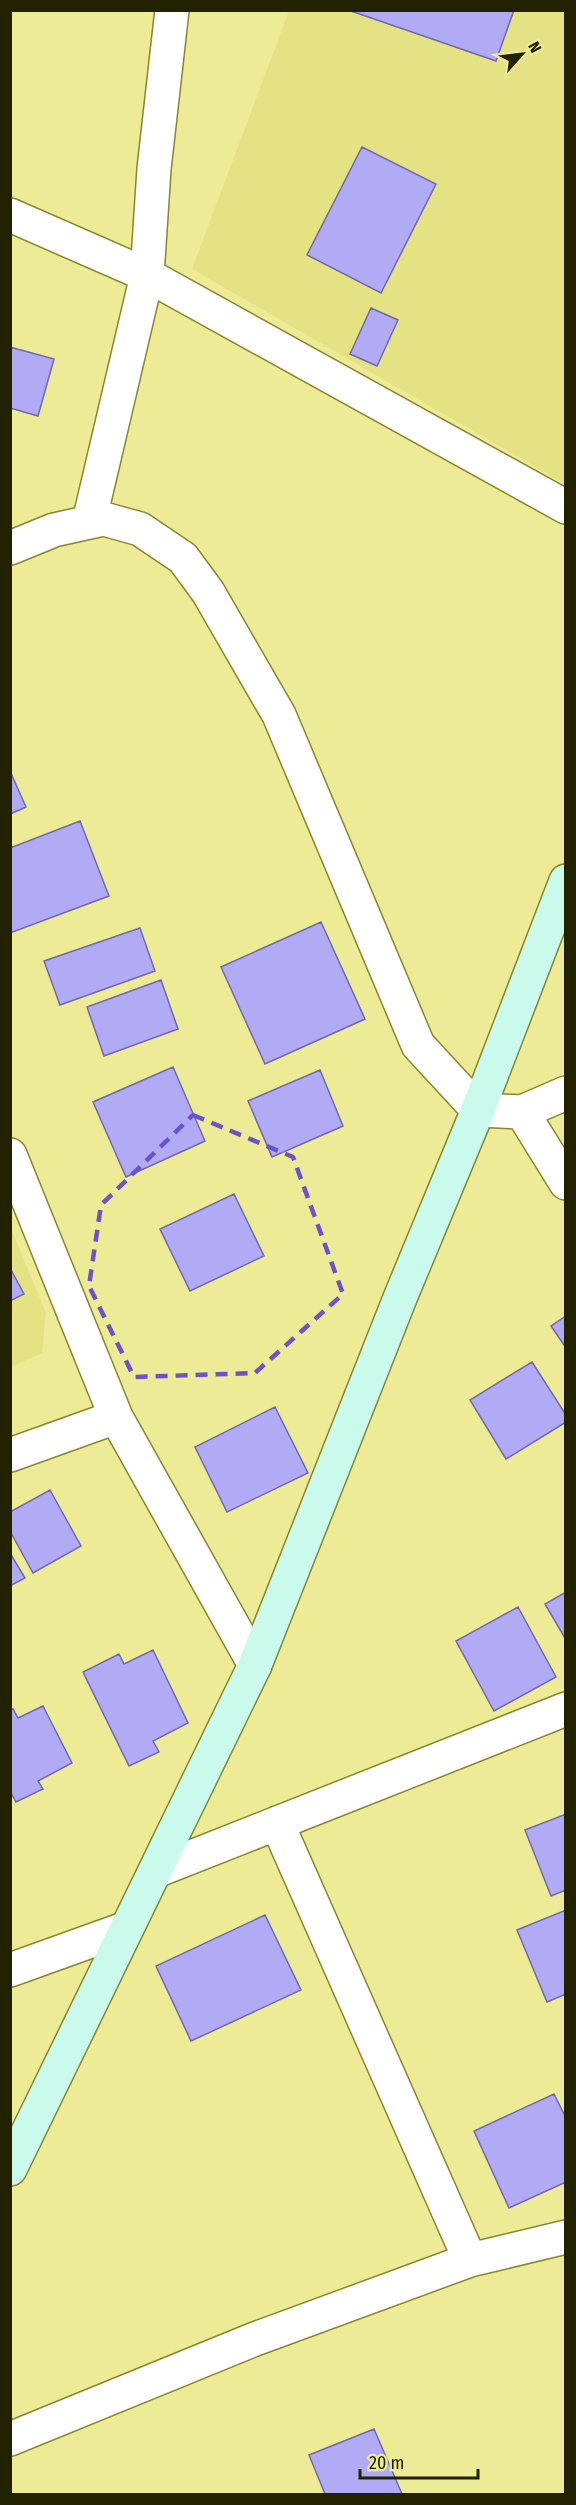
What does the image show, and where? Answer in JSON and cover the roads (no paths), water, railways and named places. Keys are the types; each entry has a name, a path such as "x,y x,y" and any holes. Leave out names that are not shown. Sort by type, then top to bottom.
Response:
{"street":[{"path":"89,522 147,275 154,169 172,10"},
{"path":"10,215 147,275 566,507"},
{"path":"10,548 54,530 104,519 140,529 183,558 208,592 279,715 418,1045 478,1110 522,1112 566,1093"},
{"path":"10,2169 255,1665 400,1298 478,1110 566,881"},
{"path":"522,1112 566,1183"},
{"path":"10,1155 116,1417 255,1665"},
{"path":"10,1455 116,1417"},
{"path":"156,1871 566,1709"},
{"path":"277,1823 470,2260"},
{"path":"10,1970 127,1928"},
{"path":"10,2439 255,2339 470,2260 566,2237"}]}
